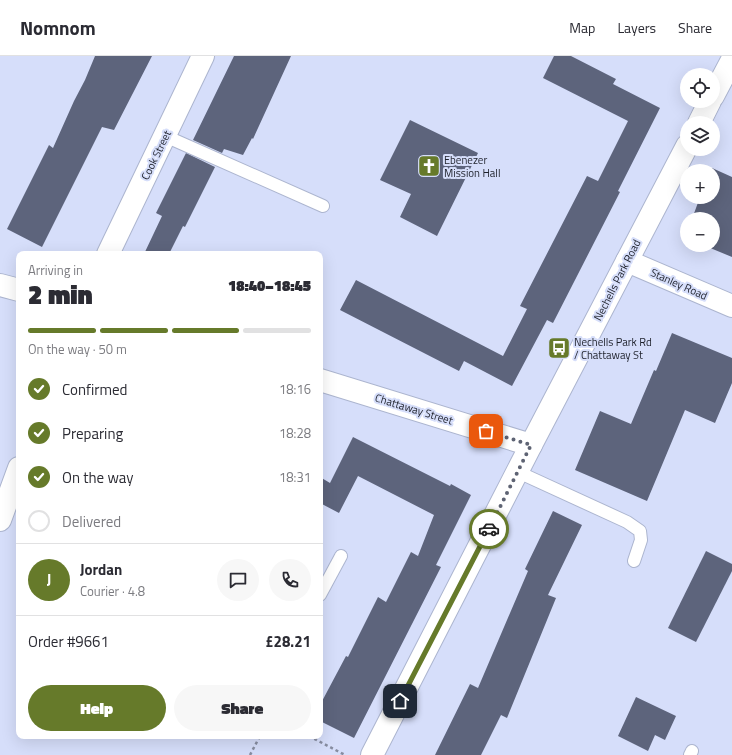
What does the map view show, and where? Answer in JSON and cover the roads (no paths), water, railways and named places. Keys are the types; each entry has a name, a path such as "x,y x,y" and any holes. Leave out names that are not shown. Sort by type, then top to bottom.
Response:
{"street":[{"name":"Cook Street","path":"109,251 203,56"},
{"path":"720,83 732,60"},
{"name":"Nechells Park Road","path":"372,755 682,156"},
{"name":"Stanley Road","path":"627,261 732,306"},
{"path":"0,285 16,289"},
{"name":"Chattaway Street","path":"323,381 531,445"},
{"path":"0,520 16,480"}],"lane":[{"path":"165,136 323,206"},
{"path":"518,472 627,522 640,531 641,540 634,561"},
{"path":"323,589 341,556"}],"place":[{"name":"Ebenezer Mission Hall","path":"429,166"},
{"name":"Nechells Park Rd / Chattaway St","path":"559,348"}]}
